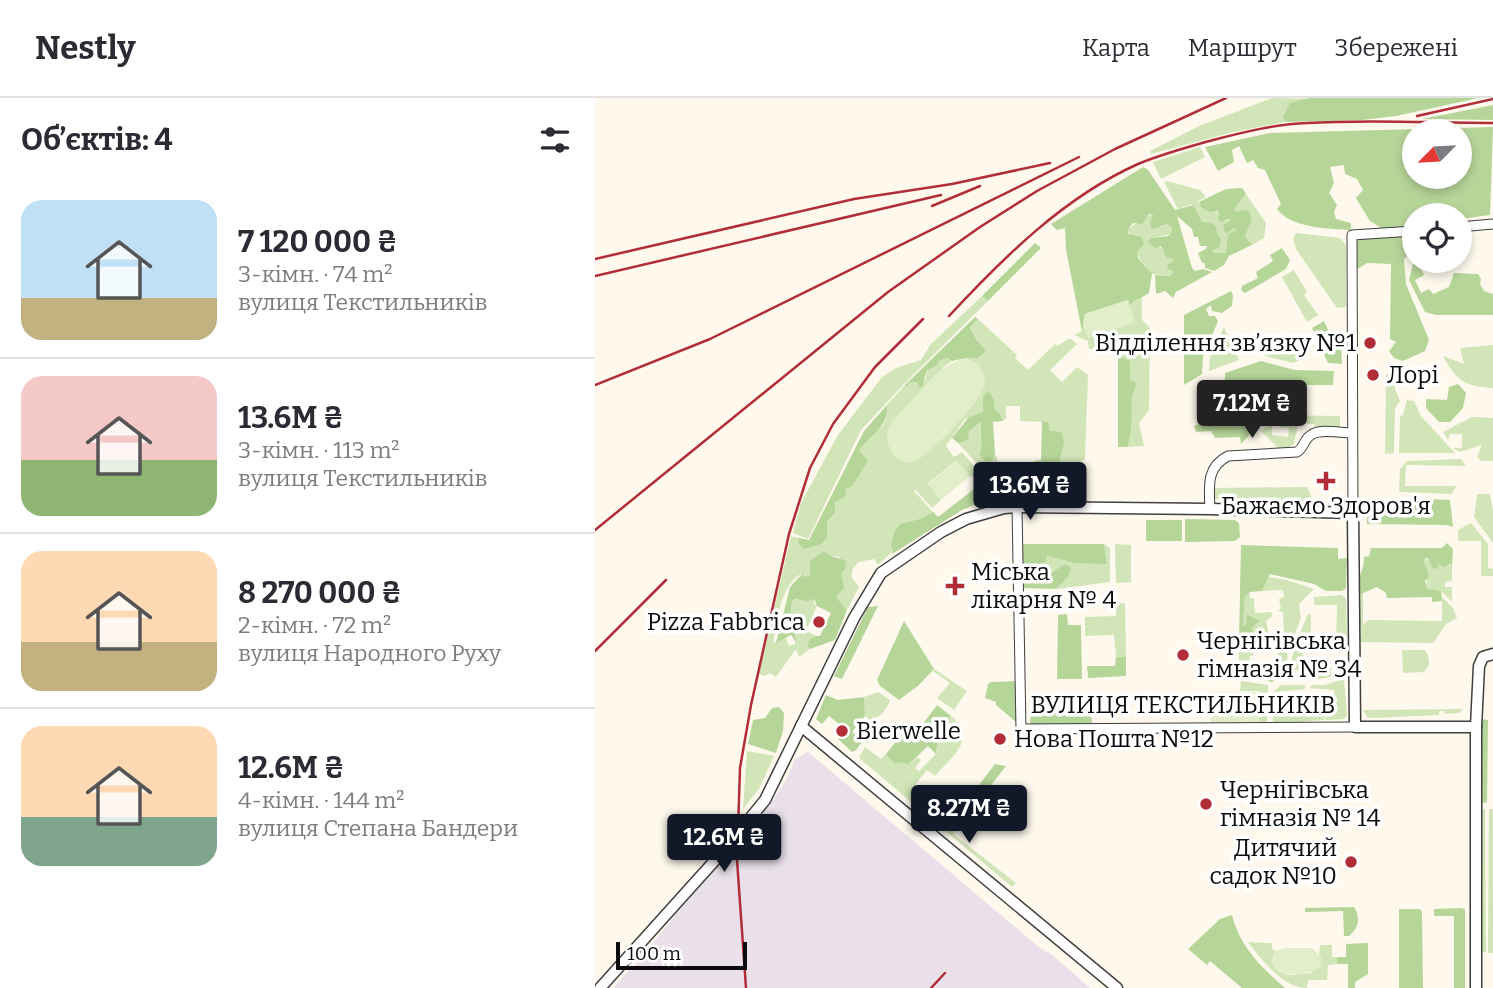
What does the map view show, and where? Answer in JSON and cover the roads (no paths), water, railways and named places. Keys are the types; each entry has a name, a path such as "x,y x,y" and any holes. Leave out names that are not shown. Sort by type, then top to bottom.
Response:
{"street":[{"path":"1472,226 1493,225"},
{"name":"ВУЛИЦЯ ТЕКСТИЛЬНИКІВ","path":"1355,727 1351,433 1352,235 1402,232"},
{"path":"1210,509 1211,470 1220,460 1228,456 1297,452 1302,449 1310,435 1316,432 1351,433"},
{"path":"600,988 726,848 765,800 854,618 881,573 941,533 966,519 1017,507 1353,513"},
{"name":"ВУЛИЦЯ ТЕКСТИЛЬНИКІВ","path":"1017,507 1021,729 1476,727"},
{"path":"1476,988 1476,727 1479,666 1483,657 1493,654"},
{"path":"801,726 1117,988"}],"railway":[{"path":"595,530 888,292 980,227 1037,191 1115,149 1226,98"},
{"path":"1417,116 1493,99"},
{"path":"949,316 1013,251 1060,211 1111,178 1156,157 1236,134 1295,124 1354,121 1493,123"},
{"path":"595,385 710,339 1079,157"},
{"path":"595,259 854,199 952,184 1050,163"},
{"path":"932,206 980,186"},
{"path":"595,276 941,195"},
{"path":"746,988 737,860 740,768 751,705 789,534 810,468 833,424 875,367 923,319"},
{"path":"595,651 666,580"},
{"path":"931,988 945,973"}],"place":[{"name":"Відділення зв’язку №1","path":"1370,343"},
{"name":"Лорі","path":"1373,375"},
{"name":"Бажаємо Здоров'я","path":"1326,481"},
{"name":"Міська лікарня № 4","path":"955,586"},
{"name":"Pizza Fabbrica","path":"819,622"},
{"name":"Чернігівська гімназія № 34","path":"1183,655"},
{"name":"Bierwelle","path":"842,731"},
{"name":"Нова Пошта №12","path":"1000,739"},
{"name":"Чернігівська гімназія № 14","path":"1206,804"},
{"name":"Дитячий садок №10","path":"1351,862"}]}
